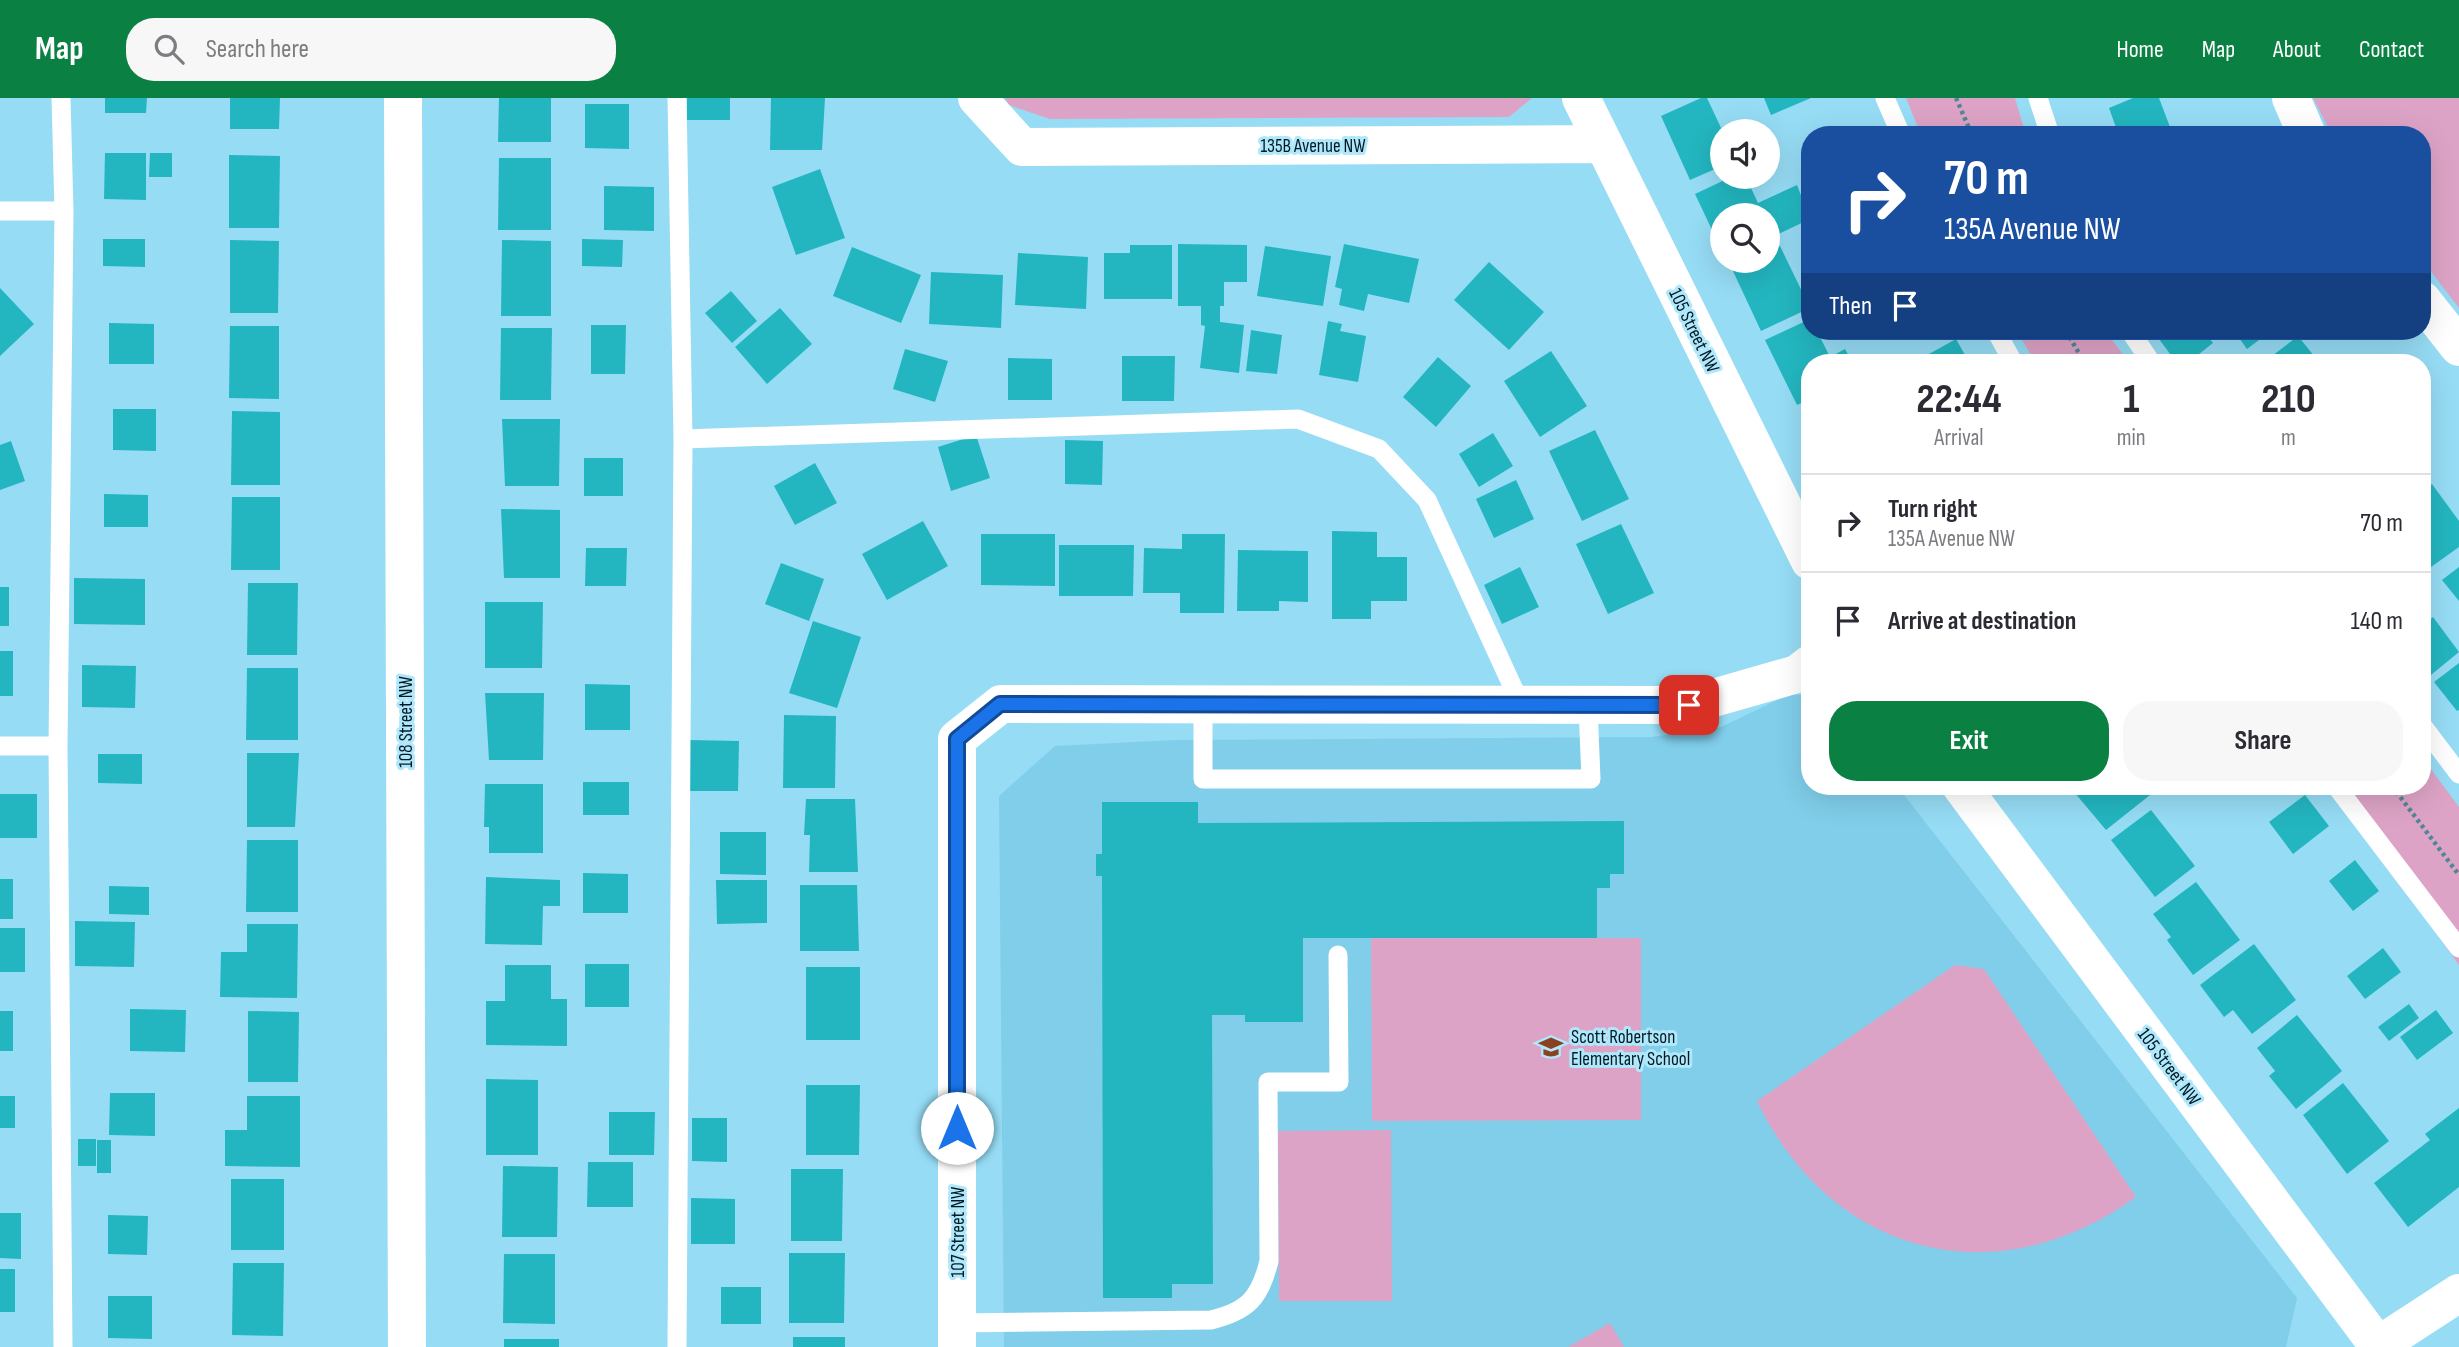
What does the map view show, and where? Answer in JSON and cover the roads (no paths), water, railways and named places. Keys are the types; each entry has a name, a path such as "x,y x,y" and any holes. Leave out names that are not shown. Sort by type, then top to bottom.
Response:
{"street":[{"name":"108 Street NW","path":"403,98 407,1347"},
{"name":"135B Avenue NW","path":"976,98 1022,147 1603,144"},
{"name":"105 Street NW","path":"1581,98 1801,543"},
{"path":"2291,98 2303,126"},
{"path":"2431,311 2459,347"},
{"path":"1203,705 1689,705 1801,671"},
{"name":"107 Street NW","path":"957,1335 957,739 1000,704 1203,705"},
{"name":"105 Street NW","path":"1968,795 2377,1347"},
{"path":"2377,1347 2459,1293"}],"lane":[{"path":"61,98 64,211 58,746 63,1347"},
{"path":"677,98 683,439 677,1347"},
{"path":"1885,98 1897,126"},
{"path":"2038,98 2047,126"},
{"path":"0,211 64,211"},
{"path":"683,439 1298,419 1379,449 1427,500 1521,707"},
{"path":"1203,705 1203,779 1591,779 1588,707"},
{"path":"2431,737 2459,774"},
{"path":"0,746 58,746"},
{"path":"2343,795 2459,948"},
{"path":"957,1335 1211,1320 1235,1314 1253,1299 1264,1281 1269,1261 1268,1082 1339,1082 1338,956"}],"place":[{"name":"Scott Robertson Elementary School","path":"1551,1047"}]}
